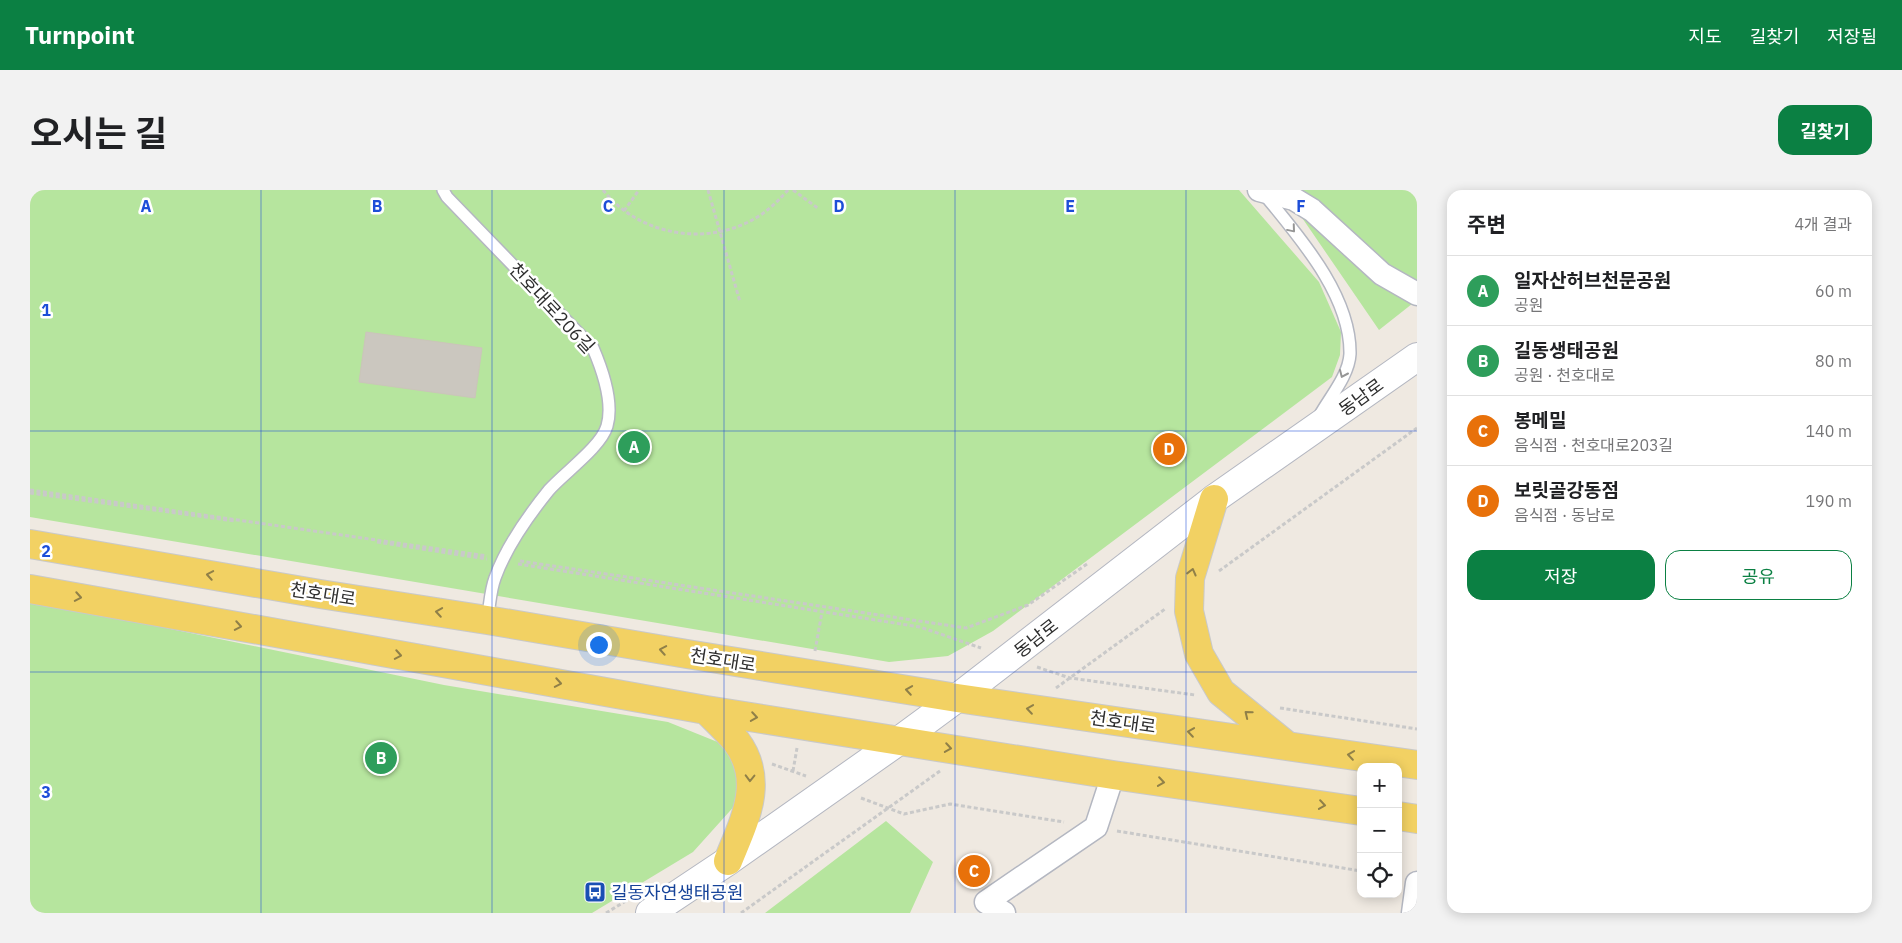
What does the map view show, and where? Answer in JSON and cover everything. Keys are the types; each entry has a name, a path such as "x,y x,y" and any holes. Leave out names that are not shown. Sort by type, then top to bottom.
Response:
{"main road":[{"name":"동남로","path":"641,905 728,861 834,787 958,698 1214,499 1417,357"},
{"path":"1214,499 1190,578 1189,611 1199,654 1221,692 1286,745"},
{"name":"천호대로","path":"30,544 301,591 958,698 1417,765"},
{"path":"30,589 706,710 1113,775 1357,810"},
{"path":"706,710 736,741 750,769 750,805 728,861"},
{"path":"1402,817 1417,819"}],"street":[{"path":"1260,191 1294,199 1312,210 1382,274 1417,294"},
{"path":"1004,913 986,902 1096,827 1113,775"},
{"path":"1413,913 1417,884"}],"lane":[{"name":"천호대로206길","path":"443,190 447,197 593,348 605,378 609,412 607,426 599,440 549,490 513,540 494,579 487,620"},
{"path":"1260,191 1299,236 1330,282 1346,323 1350,354 1344,374 1308,435"}],"path":[{"path":"602,190 624,211 646,224 669,232 695,235 720,232 740,226 759,216 775,204 788,190"},
{"path":"624,211 639,190"},
{"path":"708,190 740,302"},
{"path":"793,190 819,209"},
{"path":"1028,708 1417,428"},
{"path":"30,492 966,628 1028,605 1093,560"},
{"path":"503,560 920,628 920,620"},
{"path":"741,913 968,751"},
{"path":"750,769 771,763 904,814 950,804 1357,870"},
{"path":"606,913 641,905"}],"green space":[{"path":"30,190 1239,190 1319,282 1341,332 1340,355 1332,377 993,631 948,656 889,662 30,517"},
{"path":"1283,190 1417,190 1417,300 1379,330"},
{"path":"30,600 444,685 668,722 725,745 738,770 738,802 693,852 592,913 30,913"},
{"path":"886,821 933,862 910,913 765,913"}],"building":[{"path":"366,332 482,348 475,398 359,382"}],"place":[{"name":"일자산허브천문공원","path":"634,447"},
{"name":"보릿골강동점","path":"1169,449"},
{"name":"길동생태공원","path":"381,758"},
{"name":"봉메밀","path":"974,871"},
{"name":"길동자연생태공원","path":"595,892"}]}
